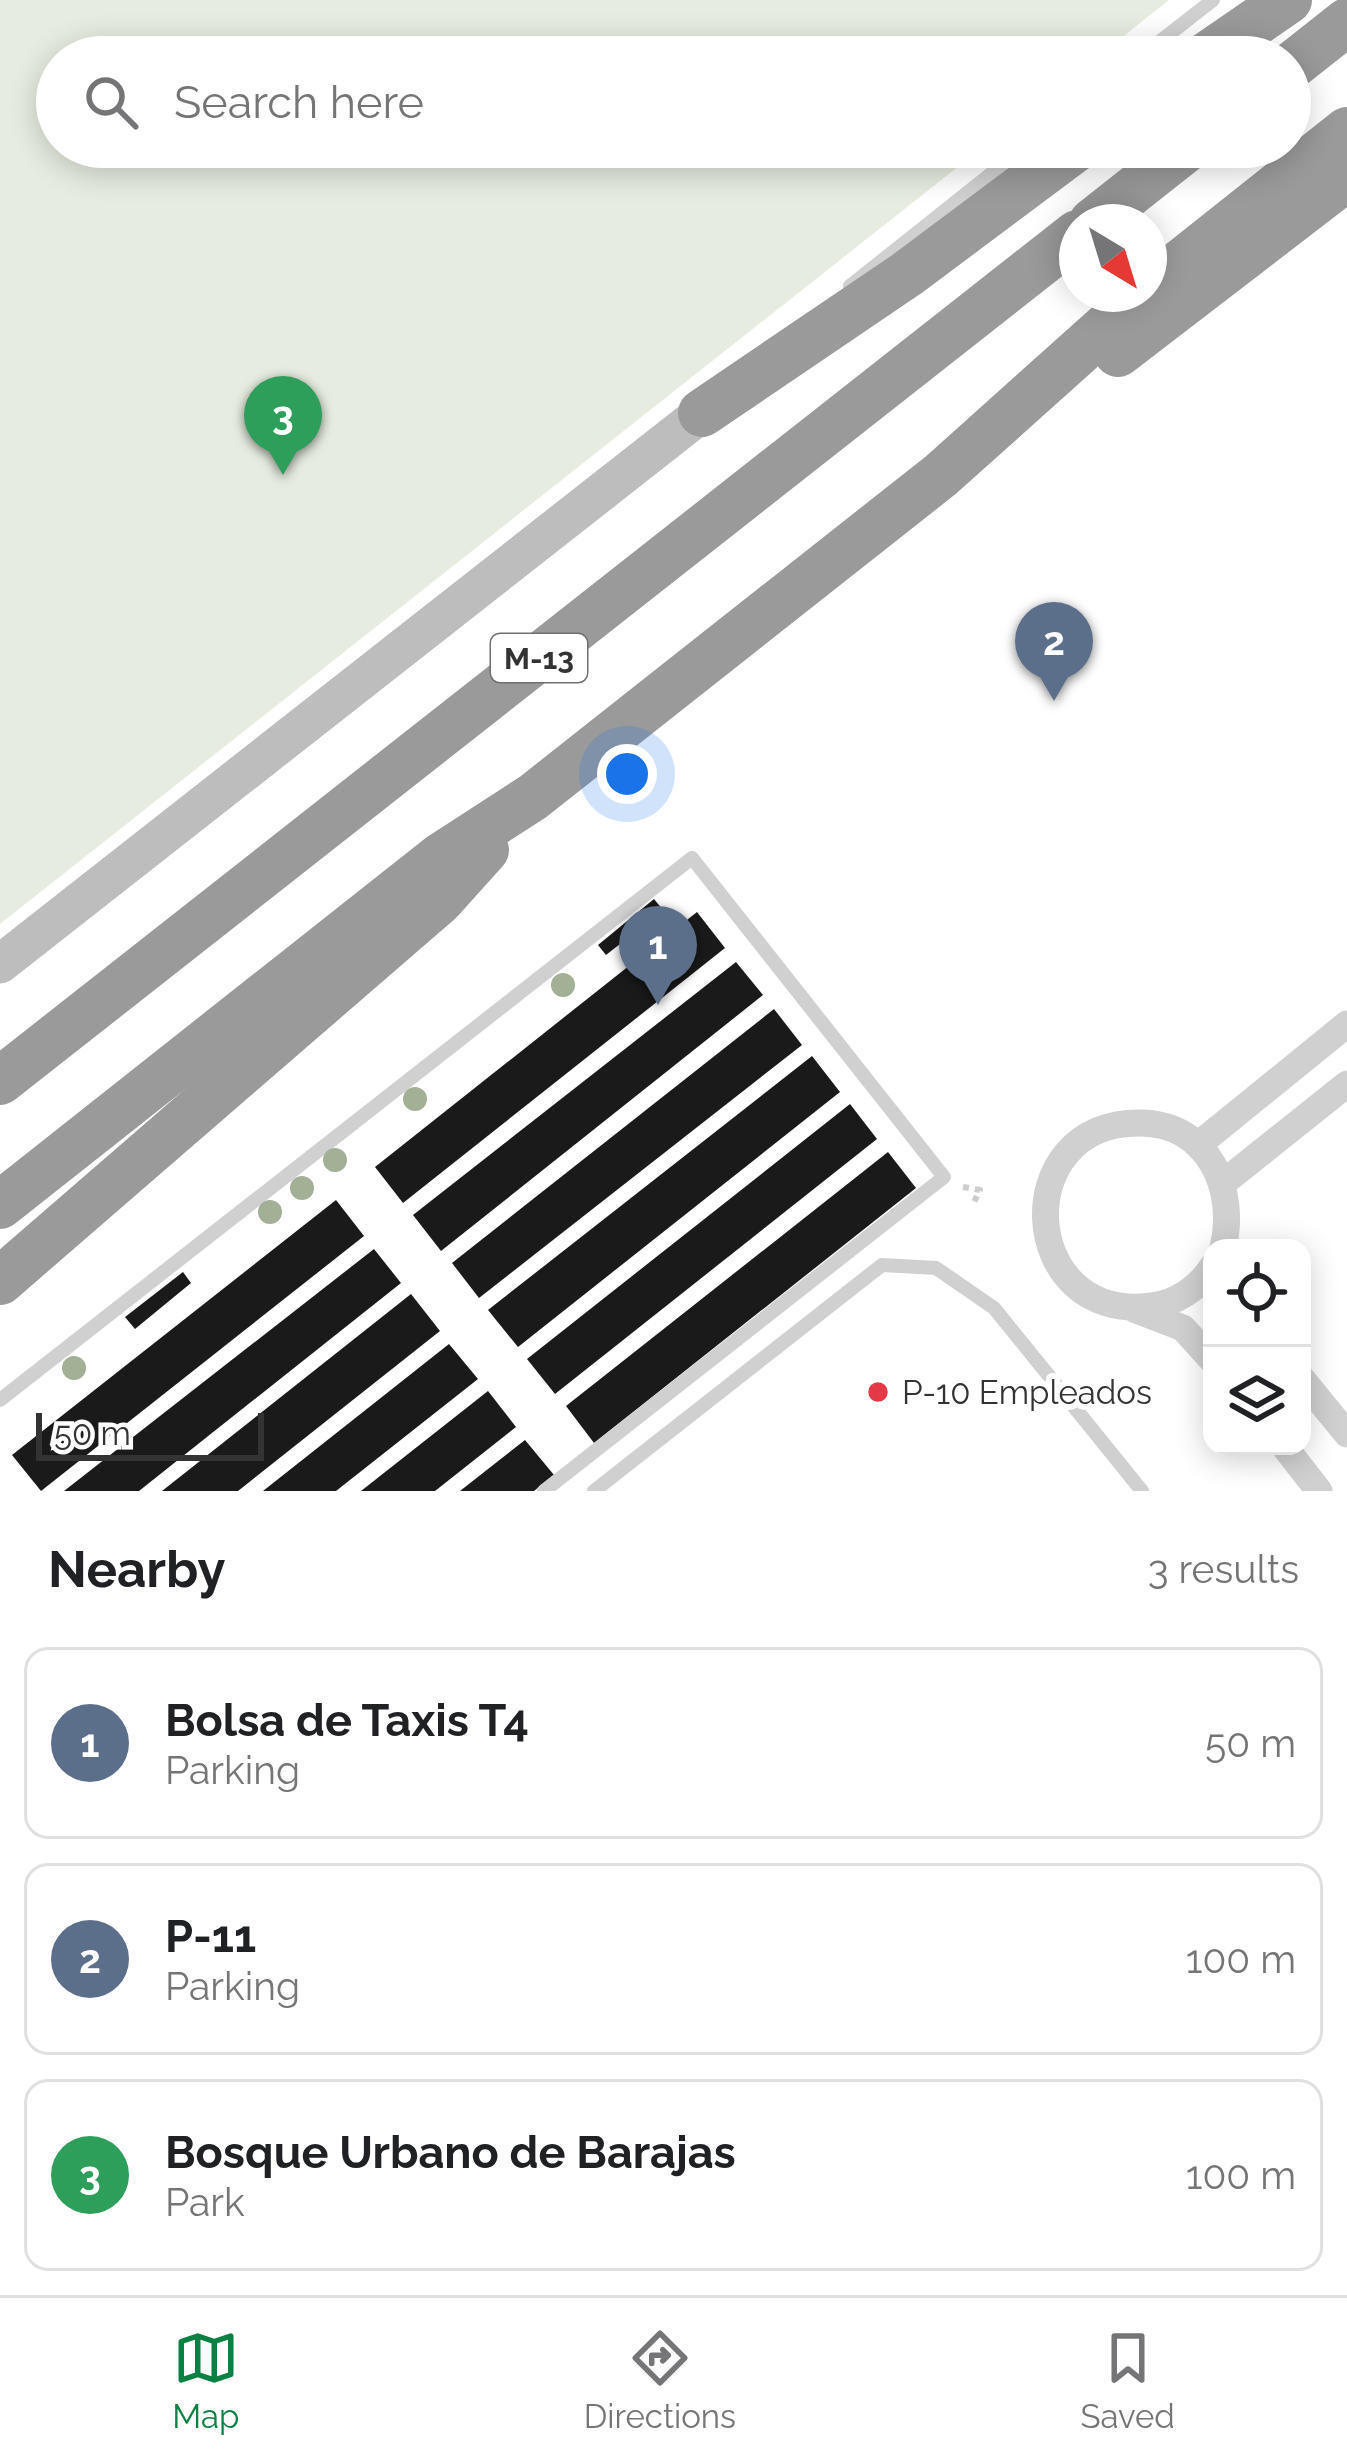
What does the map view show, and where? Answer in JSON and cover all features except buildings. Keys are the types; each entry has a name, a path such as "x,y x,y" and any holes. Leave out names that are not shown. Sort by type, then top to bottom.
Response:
{"highway":[{"path":"1236,36 1288,0"},
{"path":"1311,50 1347,22"},
{"path":"1311,159 1347,130"},
{"path":"702,413 907,274 1049,168"},
{"path":"1116,204 1161,168"},
{"path":"1167,274 1300,168"},
{"path":"940,475 1130,345 1347,177"},
{"name":"M-13","path":"0,1081 1059,248"},
{"path":"0,1205 439,857 533,796 940,475 1122,312"},
{"path":"0,1282 440,900 533,796"}],"street":[{"path":"0,964 702,413"},
{"path":"1198,1145 1347,1024"},
{"path":"1223,1183 1347,1084"},
{"path":"1203,1350 1183,1328 1103,1302 1079,1289 1060,1269 1045,1230 1047,1190 1070,1150 1088,1136 1115,1125 1144,1122 1173,1130 1198,1145 1216,1168 1223,1183 1228,1239"},
{"path":"1132,1308 1160,1305 1186,1294 1203,1277"},
{"path":"1311,1390 1347,1434"},
{"path":"1290,1455 1319,1491"}],"lane":[{"path":"1167,36 1213,0"},
{"path":"837,297 999,168"},
{"path":"702,413 820,312"},
{"path":"0,1400 692,858 944,1177 544,1491"},
{"path":"594,1491 882,1265 936,1268 994,1308 1142,1491"}],"path":[{"path":"959,1178 963,1187 980,1190 976,1206"}],"shaded area":[{"path":"0,0 1169,0 1124,36 36,36 36,168 956,168 0,924"}],"place":[{"name":"Bosque Urbano de Barajas","path":"283,475"},
{"name":"P-11","path":"1054,701"},
{"name":"Bolsa de Taxis T4","path":"658,1005"},
{"name":"P-10 Empleados","path":"878,1392"}]}
